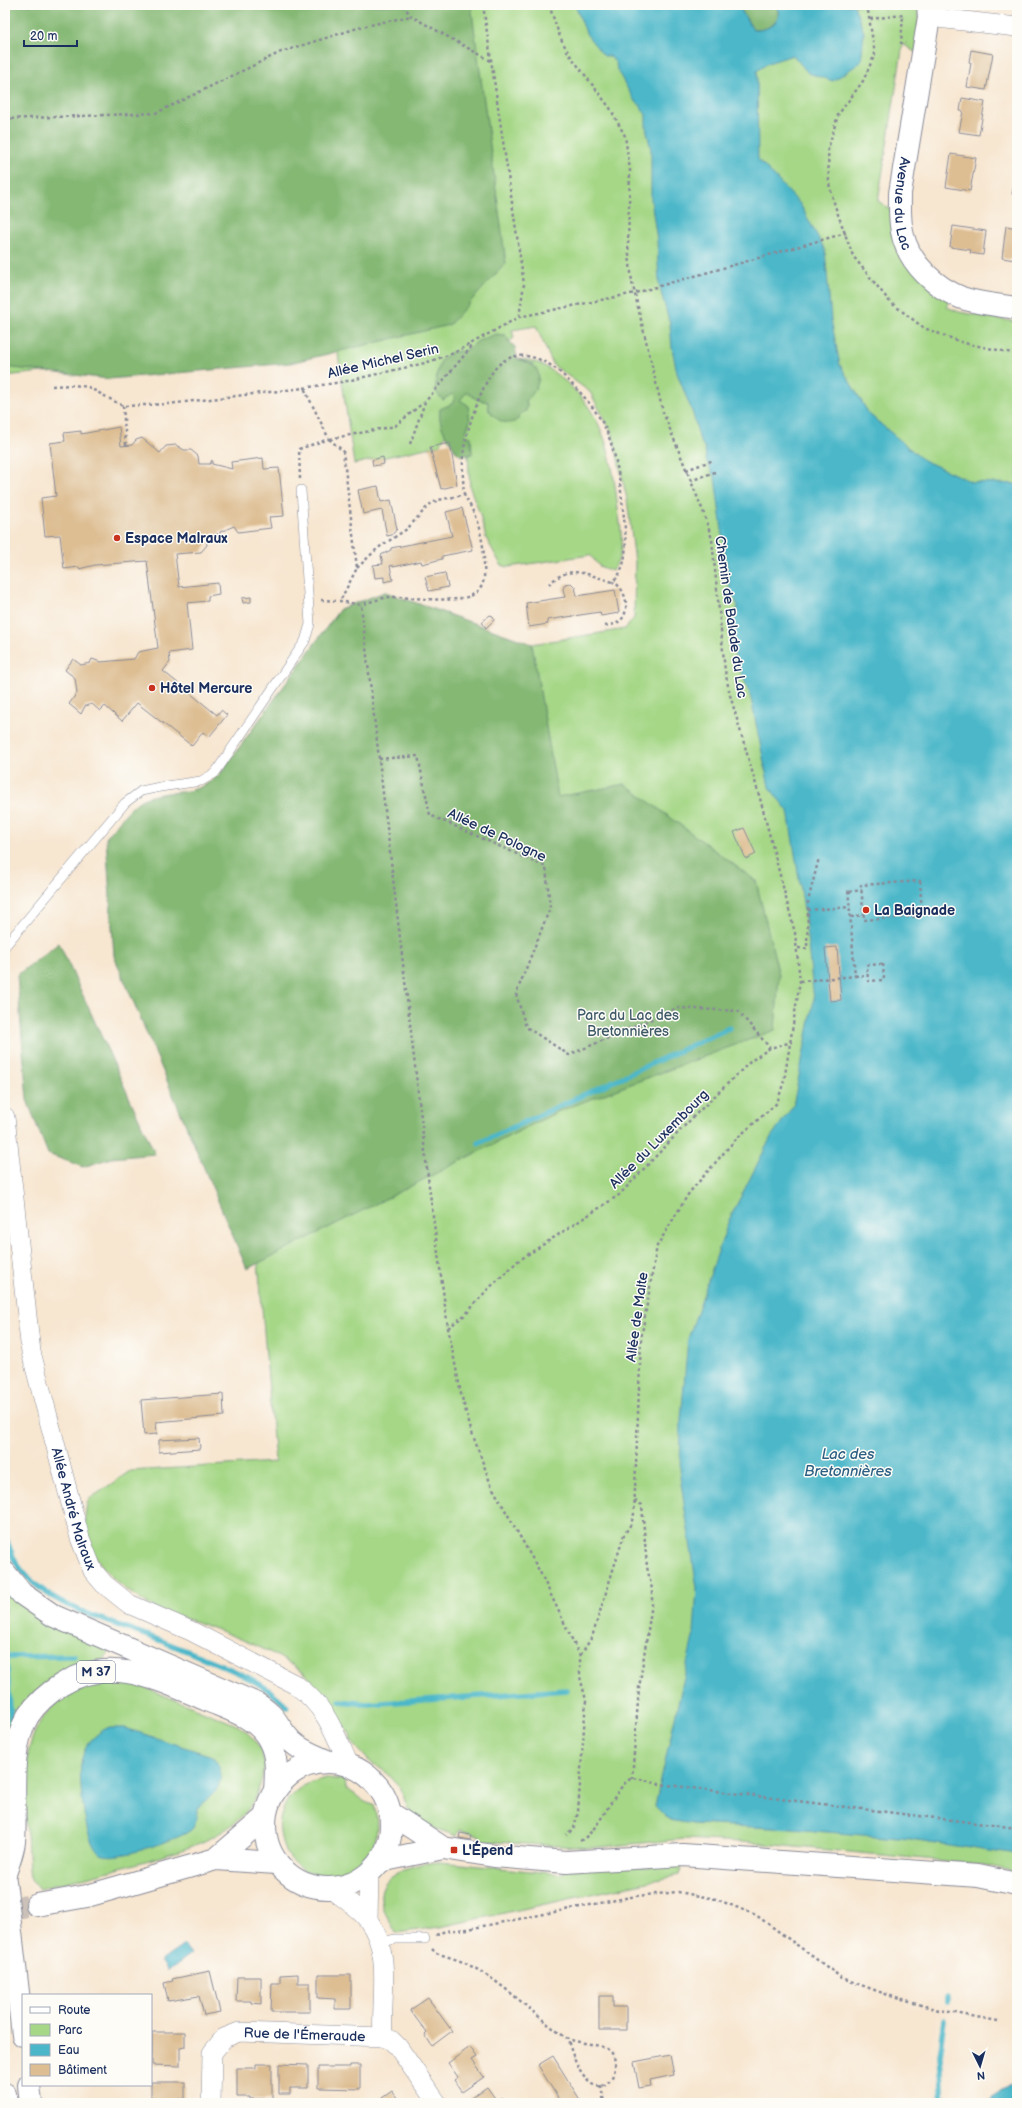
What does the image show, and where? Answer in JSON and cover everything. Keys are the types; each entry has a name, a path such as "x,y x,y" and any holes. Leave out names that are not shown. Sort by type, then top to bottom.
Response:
{"main road":[{"name":"Avenue du Lac","path":"928,11 900,193 899,217 903,237 923,272 937,285 963,298 1017,308"},
{"name":"M 37","path":"5,1573 22,1594 54,1616 257,1704 274,1716 291,1741 297,1746 339,1764"},
{"name":"M 37","path":"5,1874 14,1843 14,1772 22,1730 28,1717 41,1700 70,1679 86,1673 114,1671 142,1675 160,1680 251,1721 264,1733 273,1750 276,1765 275,1791"},
{"path":"374,1867 390,1837 390,1814 387,1802 378,1786 365,1773 339,1764 308,1765 289,1775 275,1791 269,1804 265,1817 265,1833 269,1849 277,1863 292,1877 310,1886 331,1888 350,1884 374,1867 443,1848"},
{"path":"390,1814 443,1848 494,1856 566,1862 684,1855 978,1876 1017,1884"},
{"path":"216,1859 265,1817"},
{"path":"37,1905 87,1896 216,1859 277,1863"},
{"path":"5,1881 22,2026"},
{"path":"29,2086 31,2103"},
{"path":"5,2094 6,2103"}],"street":[{"path":"928,11 1017,28"},
{"name":"Allée André Malraux","path":"5,1117 31,1352 80,1538 93,1570 104,1584 129,1604 191,1631 296,1686 309,1695 327,1717 339,1764"},
{"path":"368,1919 374,1867"},
{"path":"331,1888 368,1919 381,1942 383,1956 383,2037 391,2040 398,2047 437,2103"},
{"name":"Rue de l'Émeraude","path":"211,2103 212,2053 224,2038 239,2032 383,2037"}],"lane":[{"path":"5,946 125,803 141,791 160,786 202,781 214,773 305,641 310,624 300,490"},
{"path":"381,1942 396,1939 425,1939"}],"path":[{"path":"403,5 411,16 492,61"},
{"path":"483,5 524,284 519,317"},
{"name":"Chemin de Balade du Lac","path":"549,5 560,37 569,54 610,108 625,136 629,149 630,170 628,245 635,292 663,412 703,511 712,539 725,671 730,695 761,802 795,933 800,981 792,1042"},
{"path":"870,19 903,15 901,43 924,44"},
{"path":"5,119 156,112 281,52 361,27 411,16"},
{"name":"Allée Michel Serin","path":"123,406 168,404 304,388 347,381 425,363 454,353 475,343 519,317 635,292 846,233"},
{"path":"300,490 299,449 329,439 395,426 425,402 475,343"},
{"path":"308,600 340,601 361,605 388,598 409,597 448,600 467,597 479,591 484,581 484,548 470,505 464,495 464,448 474,412 494,370 504,361 518,356 535,357 547,362 563,374 585,397 598,414 612,447 622,502 625,532 625,553 622,569 613,582"},
{"path":"52,386 74,385 88,387 123,406 126,445"},
{"path":"304,388 329,439 343,451 357,568"},
{"path":"410,444 425,402"},
{"path":"686,470 714,460"},
{"path":"690,482 715,472"},
{"path":"340,601 357,568 378,548 407,529 429,505 438,500 464,495"},
{"path":"549,584 559,574 571,571 584,572 618,584 624,593 626,606 624,617 617,624 605,626"},
{"path":"361,605 448,1328 471,1430 491,1485 540,1572 580,1656 580,1677 586,1700 578,1812 574,1828 566,1835"},
{"name":"Allée de Pologne","path":"379,759 418,756 430,815 546,867 550,908 516,994 526,1027 569,1055 677,1008 738,1011 770,1048"},
{"path":"797,948 808,949 808,901 819,858"},
{"path":"920,881 922,916 864,920 863,916 861,885 920,881"},
{"path":"848,888 855,976"},
{"path":"849,892 862,890"},
{"path":"808,910 850,907"},
{"path":"851,917 863,916"},
{"path":"883,964 884,980 868,981 868,975 867,965 883,964"},
{"path":"800,981 868,975"},
{"name":"Allée du Luxembourg","path":"448,1328 466,1314 487,1290 518,1261 618,1195 751,1061 770,1048 792,1042"},
{"name":"Allée de Malte","path":"580,1656 592,1637 624,1535 631,1524 634,1500 641,1339 658,1246 689,1193 735,1140 777,1103 784,1082 792,1042"},
{"path":"632,1778 638,1688 652,1604 652,1589 647,1567 642,1505 634,1500"},
{"path":"575,1843 583,1840 608,1811 624,1783 632,1778 659,1784 1017,1828"},
{"path":"567,2038 580,2071 589,2082 596,2086 601,2085 611,2079 616,2072 616,2061 612,2052 602,2047 567,2038 504,1987 465,1963 436,1953 425,1939 445,1931 468,1929 636,1896 678,1892 716,1900 756,1915 842,1978 898,1999 939,2010 998,2021"},
{"path":"601,2085 604,2103"}],"green space":[{"name":"Parc du Lac des Bretonnières","path":"5,5 920,5 916,53 903,44 878,201 890,209 950,301 947,307 959,312 1017,322 1017,1872 978,1864 742,1842 684,1839 591,1848 480,1841 479,1835 459,1830 457,1836 431,1827 415,1817 408,1809 400,1787 387,1773 369,1761 351,1741 350,1734 328,1702 316,1685 304,1673 279,1657 250,1643 151,1606 132,1594 120,1584 108,1573 98,1560 86,1533 85,1517 88,1500 130,1471 275,1462 222,833 174,793 188,791 204,786 220,774 340,609 385,592 532,644 625,629 634,618 635,562 627,499 612,433 590,392 553,365 536,326 512,330 514,338 488,361 472,394 476,399 488,402 489,411 519,419 520,414 527,406 526,401 532,394 533,364 516,359 532,361 543,365 565,381 579,394 590,409 605,439 613,473 620,525 621,550 616,565 612,571 599,566 590,555 508,567 501,565 486,538 480,514 470,488 468,456 471,454 465,436 469,425 463,403 440,445 354,464 336,340 5,376"},
{"path":"5,5 471,5 506,263 449,325 290,363 109,379 5,367"},
{"path":"738,5 776,5 778,16 776,21 769,27 753,30"},
{"path":"496,334 505,335 508,338 508,341 515,347 517,359 536,368 539,376 538,381 535,390 526,401 526,411 520,414 515,422 511,423 506,423 497,419 489,410 488,402 476,399 467,392 460,400 468,405 470,421 465,435 471,437 472,454 463,456 456,451 442,426 440,409 452,404 455,397 452,394 443,400 435,391 437,373 441,360 452,352 465,351 478,341"},
{"path":"385,592 532,644 558,797 625,784 756,881 779,975 775,1030 559,1111 247,1269 114,956 106,838 130,808 142,800 159,794 193,790 210,782 220,774 340,609"},
{"path":"59,943 155,1154 111,1158 83,1167 48,1154 27,1100 17,975"},
{"path":"5,1588 108,1651 105,1659 95,1661 7,1745 5,1729"},
{"path":"108,1681 136,1684 237,1725 250,1735 259,1747 264,1761 262,1778 254,1800 243,1815 228,1827 205,1841 155,1858 39,1889 30,1877 25,1808 27,1758 33,1737 43,1718 58,1702 80,1689"},
{"path":"327,1778 345,1780 346,1789 369,1804 374,1805 377,1831 371,1851 359,1865 343,1874 325,1876 307,1871 292,1860 282,1842 280,1834 280,1818 286,1803 295,1792 306,1785"},
{"path":"440,1862 561,1874 569,1869 682,1866 679,1875 440,1927 396,1933 382,1905 381,1894 384,1884 390,1877 409,1867 420,1864"}],"water":[{"name":"Lac des Bretonnières","path":"575,5 738,5 753,30 758,30 769,27 776,21 778,11 776,5 854,5 864,33 861,62 833,81 808,73 793,55 768,63 757,71 758,159 800,204 825,250 831,319 840,365 869,414 923,460 972,482 1017,484 1017,1855 910,1839 792,1829 693,1824 669,1820 655,1806 694,1633 697,1588 680,1477 681,1419 688,1339 729,1220 771,1137 793,1106 814,1000 804,909 788,811 769,787 750,694 735,657 733,625 738,606 730,589 715,478 706,460 705,448 700,441 693,414 677,373 672,348 670,324 659,285 657,240 651,200 651,150 646,127 646,115 640,105 634,100 617,70 616,63 610,56 604,56 587,35"},
{"path":"107,1728 125,1728 212,1756 220,1771 220,1781 211,1796 198,1808 195,1824 191,1830 171,1840 131,1853 108,1856 101,1854 96,1850 92,1843 86,1824 81,1787 81,1768 87,1745 99,1733"},
{"path":"184,1945 191,1954 168,1971 161,1961"},
{"path":"1010,2086 1017,2092 1015,2103 988,2103 994,2096"}],"building":[{"path":"971,50 993,54 986,90 967,87 971,63 969,62"},
{"path":"962,98 985,102 979,135 959,132 963,111 960,111"},
{"path":"951,154 976,158 970,191 946,187"},
{"path":"1014,184 1017,184 1017,195 1012,194"},
{"path":"953,226 986,231 983,255 970,253 971,250 950,247"},
{"path":"1006,226 1017,228 1015,260 1002,258"},
{"name":"Espace Malraux","path":"119,427 121,446 132,445 136,440 142,438 160,453 166,446 176,445 184,450 191,450 198,456 199,464 210,464 212,460 212,464 232,469 231,462 263,458 264,469 279,468 284,516 269,517 271,528 238,532 234,526 220,532 220,537 218,537 218,534 206,537 207,545 201,552 175,554 179,587 218,583 219,594 208,596 208,601 187,603 192,650 169,653 170,662 163,671 217,715 221,710 227,715 209,737 203,732 192,746 137,703 122,721 105,706 100,711 92,704 85,706 81,714 69,704 77,693 75,678 65,670 73,659 81,665 90,663 92,659 101,662 134,659 138,652 158,648 147,561 95,565 79,569 79,567 64,569 60,535 45,536 41,498 56,496 50,443 65,441 64,433 81,431 81,434"},
{"path":"450,443 457,485 441,489 430,447"},
{"path":"383,457 384,464 373,466 372,460"},
{"path":"378,486 381,502 391,500 397,529 392,535 387,536 382,510 363,514 358,490"},
{"path":"462,508 473,550 442,556 442,559 422,564 421,561 393,567 393,565 390,566 393,580 384,582 384,577 375,578 373,565 383,564 381,555 391,550 391,548 452,536 446,512"},
{"path":"445,573 448,587 429,591 425,577"},
{"path":"571,583 575,587 577,596 615,590 619,613 601,616 600,612 547,620 548,624 529,627 526,603 565,597 563,589 565,584"},
{"path":"251,597 251,602 243,603 242,598"},
{"path":"490,615 493,616 494,620 486,628 482,622"},
{"path":"744,828 756,854 746,859 734,832"},
{"path":"837,947 841,1000 830,1001 825,948"},
{"path":"223,1394 224,1416 156,1422 157,1434 144,1435 141,1400"},
{"path":"199,1438 200,1449 159,1452 159,1440"},
{"path":"460,1833 471,1835 470,1840 459,1838"},
{"path":"210,1971 220,2012 204,2015 199,1996 168,2001 164,1983 173,1981 172,1979"},
{"path":"298,1974 298,1983 310,1983 310,2012 271,2012 272,1983 280,1983 280,1975"},
{"path":"318,1975 351,1975 351,2009 335,2009 335,1999 318,1998"},
{"path":"237,1977 261,1977 261,2004 251,2003 251,2001 236,2001"},
{"path":"599,1996 613,1996 613,2007 626,2007 626,2030 599,2030"},
{"path":"428,1998 452,2031 432,2046 425,2035 427,2033 410,2010"},
{"path":"152,2032 185,2032 185,2047 180,2048 180,2066 152,2065"},
{"path":"470,2047 477,2057 472,2060 484,2077 462,2092 454,2080 458,2077 448,2063"},
{"path":"670,2055 674,2075 650,2080 651,2086 639,2088 634,2062"},
{"path":"553,2056 582,2103 561,2103 538,2065"},
{"path":"256,2064 272,2064 272,2099 250,2099 250,2097 237,2097 237,2068 256,2068"},
{"path":"279,2064 308,2065 308,2088 290,2088 290,2094 279,2094"},
{"path":"350,2065 360,2065 360,2089 318,2088 318,2067 350,2067"},
{"path":"152,2082 185,2082 185,2099 175,2099 175,2103 151,2103"},
{"path":"487,2087 497,2101 501,2097 506,2103 470,2103 468,2100"},
{"path":"392,2091 401,2103 375,2103"}],"waterway":[{"path":"479,1143 729,1028"},
{"path":"5,1536 14,1559 25,1575 39,1588 56,1599 93,1616 165,1642 235,1671 272,1692 287,1707"},
{"path":"5,1649 6,1657 74,1656"},
{"path":"6,1657 11,1721"},
{"path":"340,1701 367,1704 566,1690"},
{"path":"943,2103 940,2055 945,2020"},
{"path":"1003,2103 1017,2088"}],"tunnel":[{"path":"5,1909 37,1905"}],"place":[{"name":"Espace Malraux","path":"117,538"},
{"name":"Hôtel Mercure","path":"152,688"},
{"name":"La Baignade","path":"866,910"},
{"name":"L'Épend","path":"454,1850"}]}
